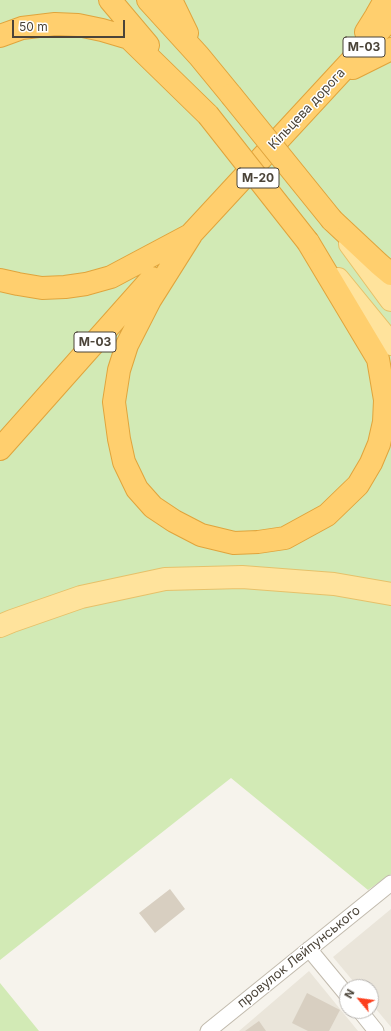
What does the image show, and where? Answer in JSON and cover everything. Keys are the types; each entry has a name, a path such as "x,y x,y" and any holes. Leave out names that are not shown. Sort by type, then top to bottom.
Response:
{"highway":[{"name":"М-20","path":"110,0 208,115 308,242"},
{"name":"М-20","path":"148,0 199,56 332,220"},
{"path":"171,0 199,56"},
{"path":"338,76 385,0"},
{"name":"Кільцева дорога","path":"191,235 391,18"},
{"path":"0,36 22,28 55,24 78,25 102,30 128,38 208,115"},
{"path":"338,76 391,49"},
{"path":"332,220 378,264 391,274"},
{"path":"191,235 150,300 127,345 119,370 114,402 119,439 124,462 137,489 153,506 174,521 201,535 234,543 258,542 285,538 327,515 358,485 372,464 379,444 384,422 385,400 378,359 308,242"},
{"path":"0,280 42,288 86,284 111,277 191,235"},
{"name":"М-03","path":"0,449 191,235"}],"main road":[{"path":"332,220 391,300"},
{"path":"308,242 391,344"},
{"path":"0,626 81,597 165,579 242,577 334,584 391,594"}],"street":[{"name":"провулок Лейпунського","path":"208,1031 391,884"},
{"path":"309,949 339,985"},
{"path":"366,1019 376,1031"}],"shaded area":[{"path":"391,909 391,1027 379,1013 379,979 351,979 333,957"},
{"path":"309,971 339,1008 339,1019 348,1019 358,1031 239,1031"}],"green space":[{"path":"0,0 391,0 391,874 368,890 231,778 0,960"},
{"path":"0,983 39,1031 0,1031"}],"building":[{"path":"170,889 185,909 155,933 139,913"},
{"path":"307,993 339,1009 329,1031 308,1031 292,1023"},
{"path":"259,1021 266,1031 245,1031"}]}
